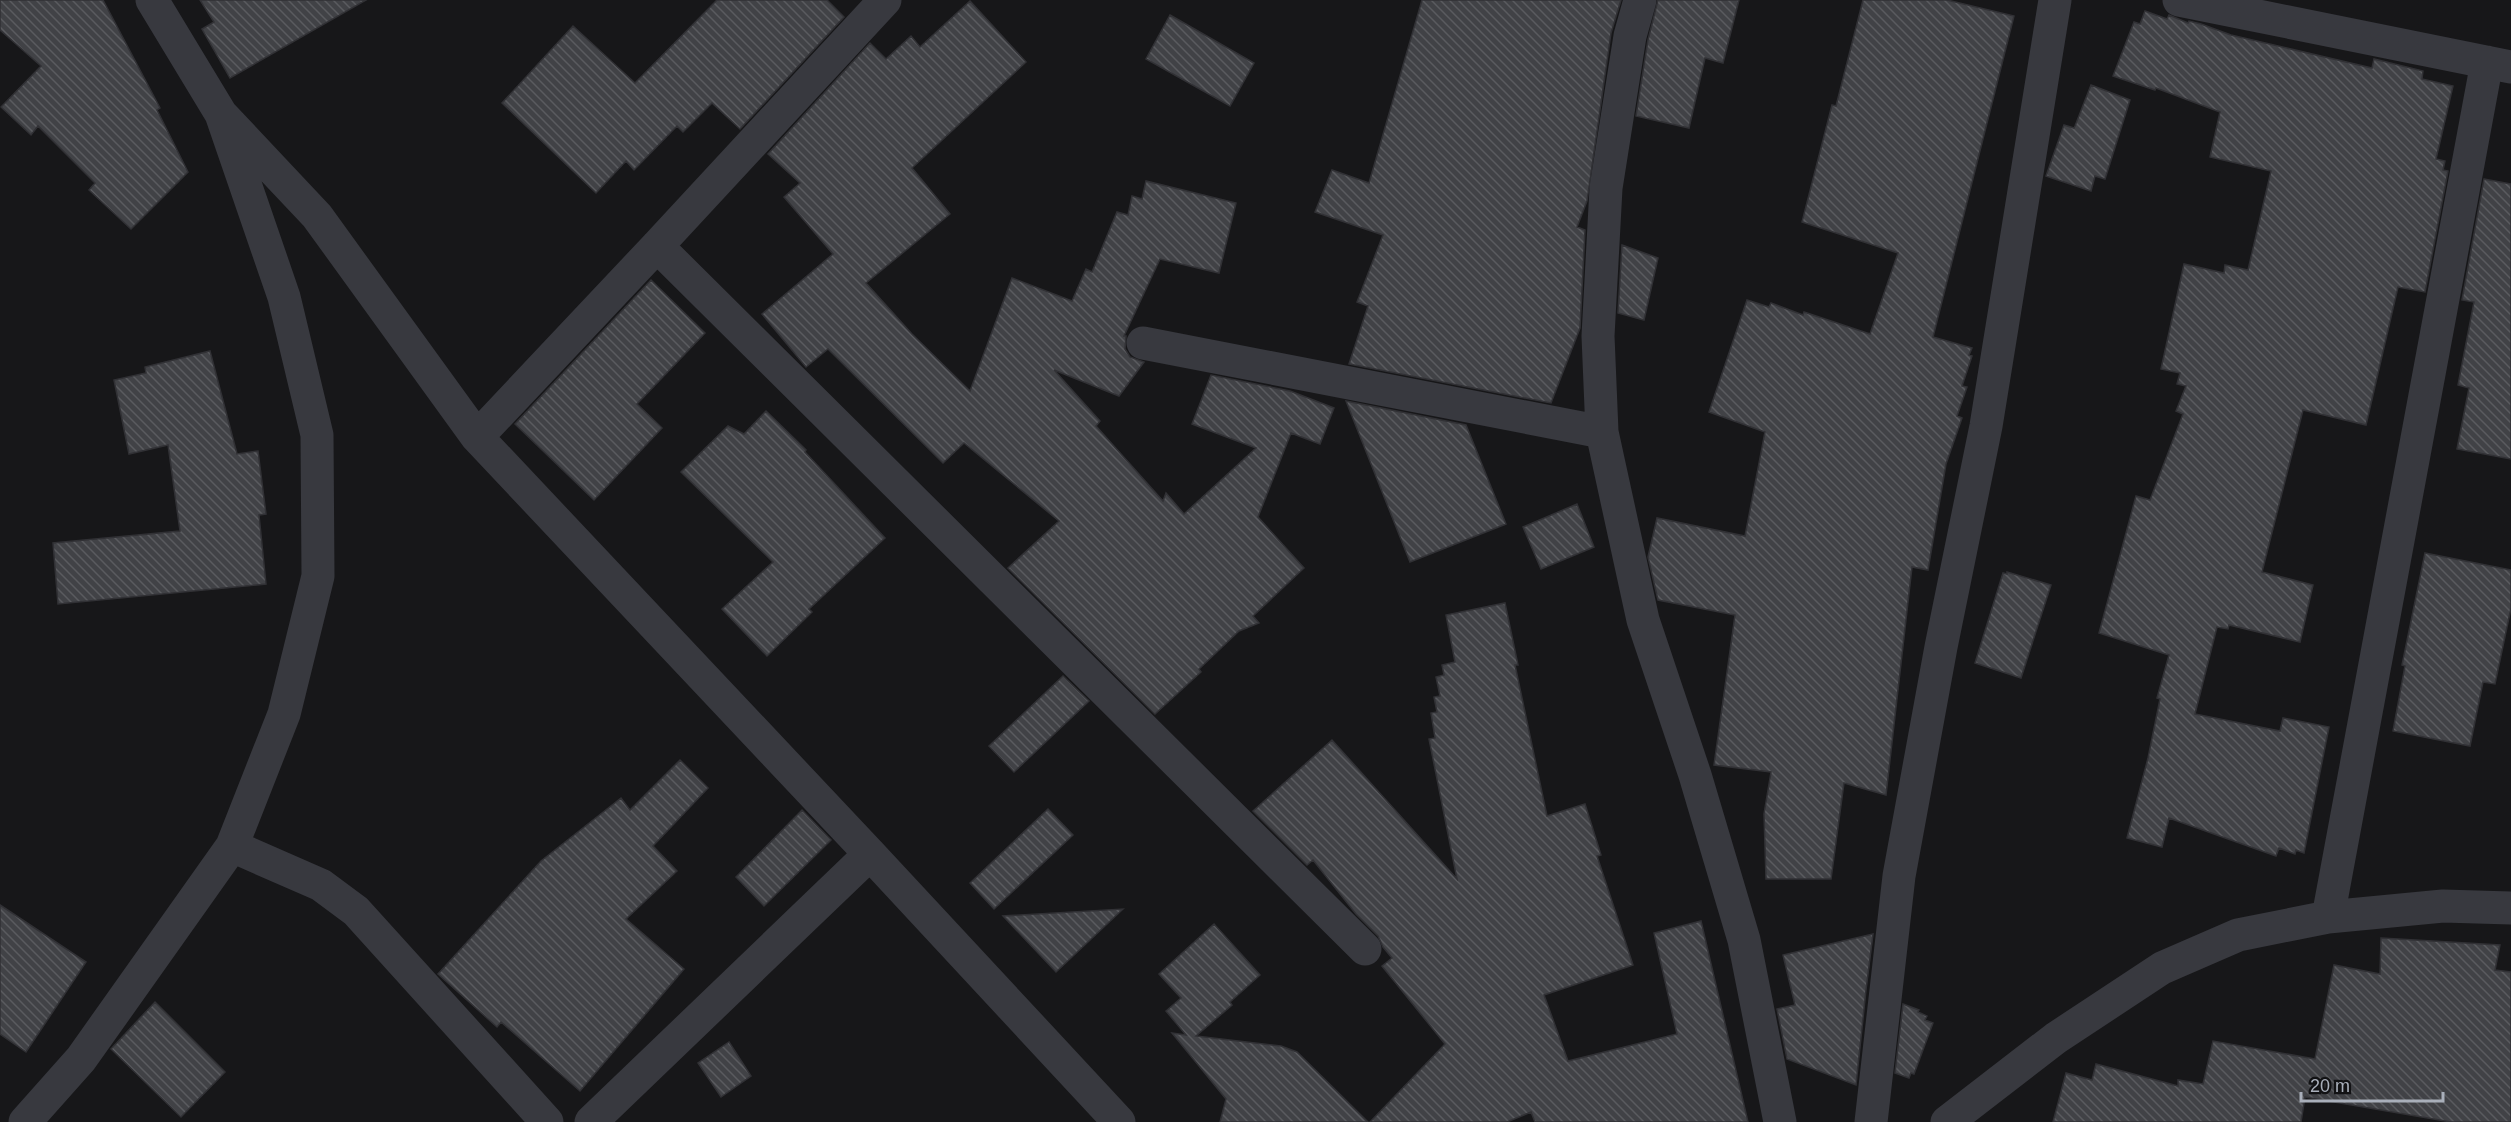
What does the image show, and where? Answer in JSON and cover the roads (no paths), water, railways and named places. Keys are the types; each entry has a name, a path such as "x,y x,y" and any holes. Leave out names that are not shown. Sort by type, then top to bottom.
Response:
{"street":[{"path":"152,0 221,114 317,216 477,437 1119,1122"},
{"path":"477,437 885,0"},
{"path":"1640,0 1630,36 1606,188 1598,336 1602,432 1643,620 1695,775 1744,940 1780,1122"},
{"path":"1871,1122 1899,876 1941,647 1986,426 2055,0"},
{"path":"2179,0 2499,64 2328,917"},
{"path":"25,1122 81,1059 232,846 284,714 318,576 317,435 284,297 221,114"},
{"path":"657,246 1365,950"},
{"path":"1143,343 1602,432"},
{"path":"232,846 321,885 356,911 546,1122"},
{"path":"591,1122 870,854"},
{"path":"1947,1122 2056,1038 2162,968 2238,935 2328,917 2443,906 2511,908"}]}
